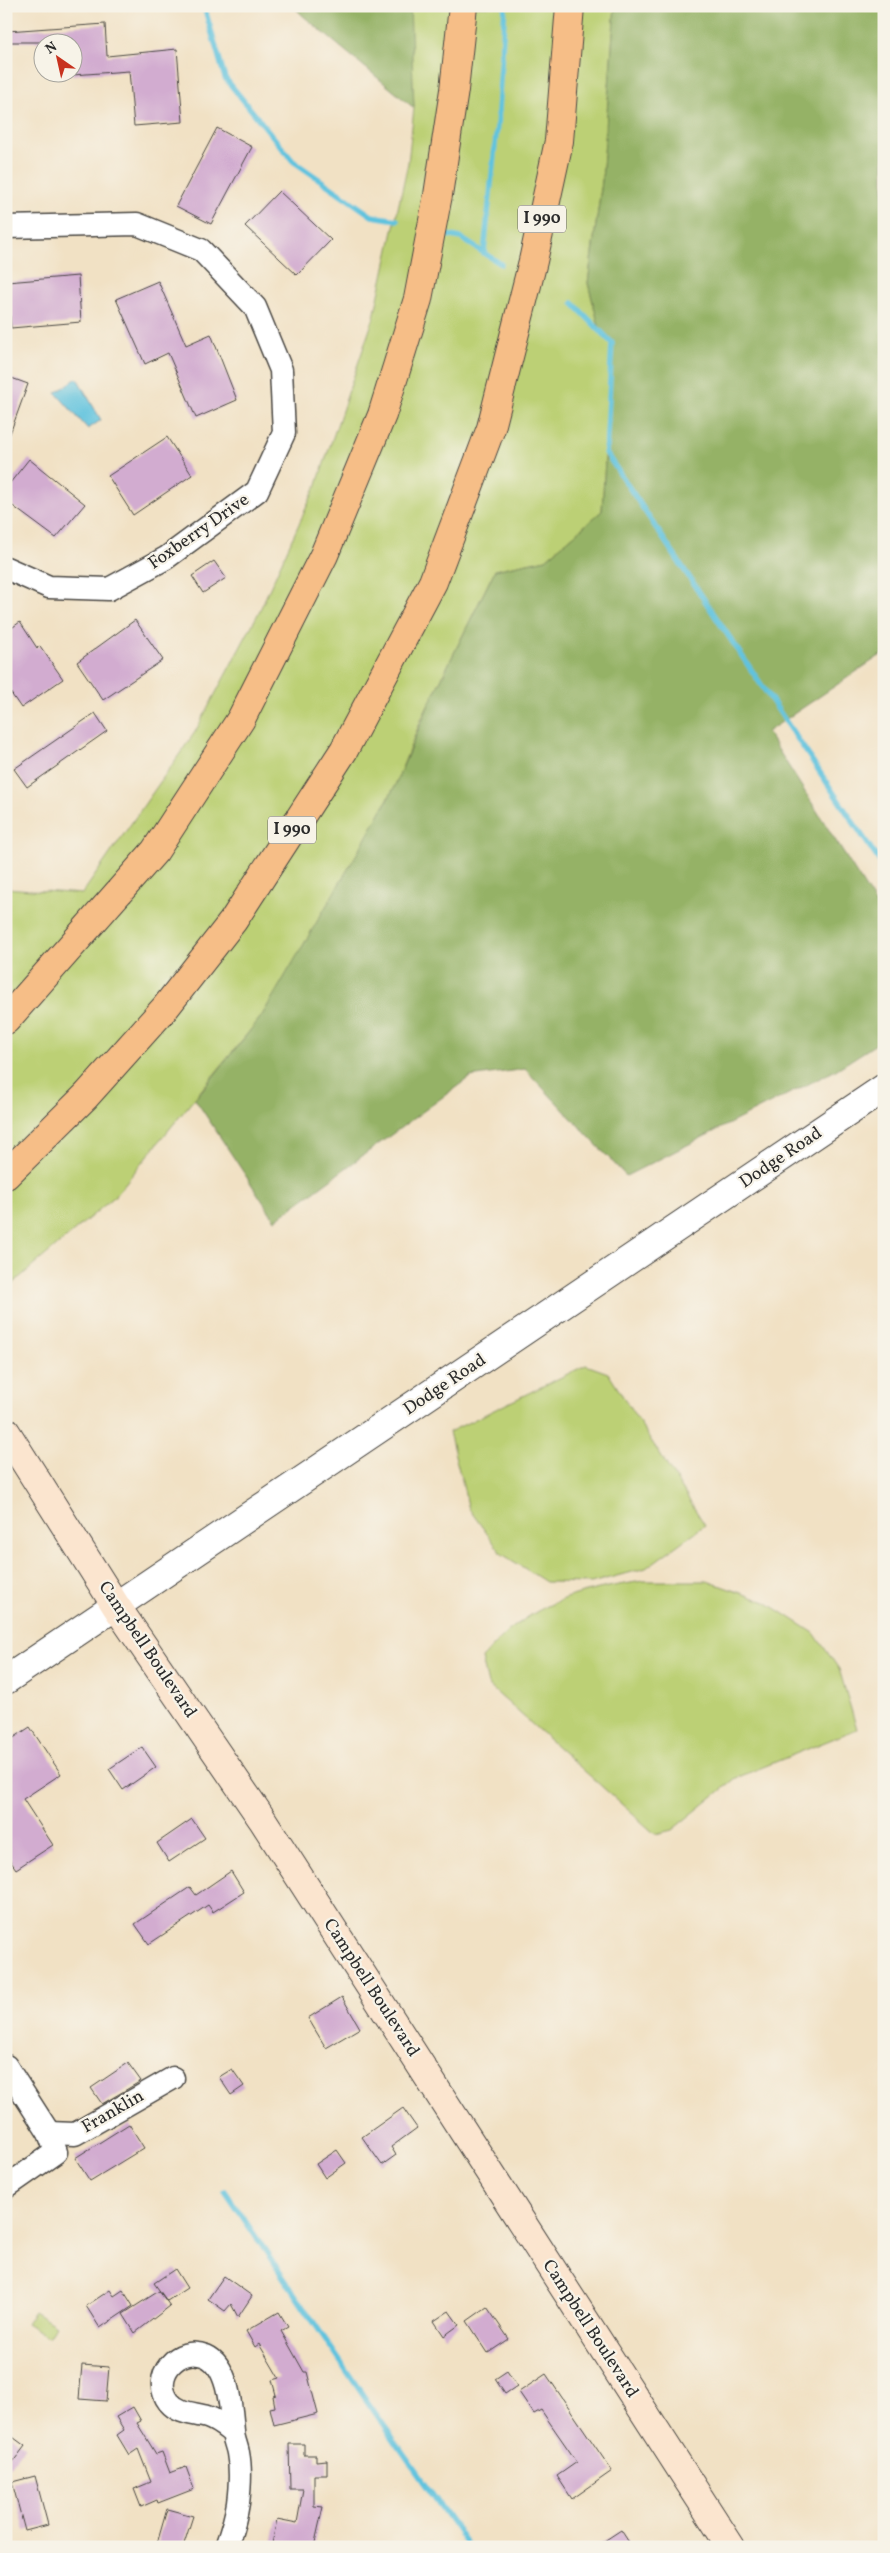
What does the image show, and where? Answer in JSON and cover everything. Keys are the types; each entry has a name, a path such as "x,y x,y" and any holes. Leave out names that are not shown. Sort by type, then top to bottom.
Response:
{"highway":[{"path":"6,1020 155,851 242,719 324,556 382,415 418,299 439,186 454,90 463,6"},
{"name":"I 990","path":"6,1175 86,1096 159,1016 234,920 344,750 433,582 490,428 533,261 559,141 570,6"}],"main road":[{"name":"Campbell Boulevard","path":"6,1432 116,1606 262,1819 731,2547"}],"street":[{"name":"Foxberry Drive","path":"6,227 137,224 201,250 255,307 281,370 284,433 257,491 166,558 109,589 49,586 7,571"},
{"name":"Dodge Road","path":"6,1680 884,1088"},
{"path":"6,2066 53,2143 6,2187"},
{"name":"Franklin","path":"53,2143 75,2134 173,2078"},
{"path":"226,2547 238,2503 240,2480 238,2454 233,2433"}],"green space":[{"path":"293,6 410,6 414,108 302,15"},
{"path":"409,6 615,6 602,181 588,283 600,329 612,343 602,511 546,559 495,570 421,720 394,788 337,891 261,1017 114,1197 6,1289 6,888 82,894 195,732 259,612 317,484 374,317 408,163 414,108"},
{"path":"615,6 884,6 884,653 767,732 884,917 884,1039 834,1071 626,1176 525,1069 470,1077 275,1220 195,1099 261,1017 359,850 394,788 429,704 495,570 546,559 602,511 612,343 600,330 588,283 602,181"},
{"path":"586,1365 608,1373 705,1525 646,1568 591,1583 546,1582 502,1554 469,1509 449,1432"},
{"path":"643,1581 707,1581 766,1602 814,1633 839,1669 857,1729 736,1778 672,1830 655,1834 488,1685 482,1658 511,1629 545,1607 576,1595"},
{"path":"34,2311 56,2325 48,2337 26,2323"}],"water":[{"path":"77,378 101,420 88,429 56,393"}],"building":[{"path":"105,24 107,56 177,49 183,122 134,126 129,71 82,74 82,32 32,32 32,42 7,42 7,31"},
{"path":"217,128 252,147 211,224 176,206"},
{"path":"279,191 331,240 297,275 245,226"},
{"path":"78,276 81,322 11,328 7,282"},
{"path":"158,281 186,345 211,334 237,400 196,418 168,353 145,364 116,299"},
{"path":"6,376 28,384 8,439 6,438"},
{"path":"167,437 192,475 133,515 108,476"},
{"path":"29,459 85,504 56,538 6,501 6,488"},
{"path":"214,561 226,578 203,593 192,576"},
{"path":"135,620 163,660 103,700 77,662"},
{"path":"20,622 37,648 40,646 63,679 21,708 6,686 6,632"},
{"path":"95,713 107,731 27,787 14,769"},
{"path":"30,1727 61,1774 23,1799 53,1845 16,1869 6,1855 6,1743"},
{"path":"142,1747 156,1767 123,1790 109,1769"},
{"path":"192,1819 205,1838 169,1862 157,1843"},
{"path":"231,1871 244,1892 213,1912 208,1905 149,1944 135,1924 190,1887 196,1895"},
{"path":"342,1997 360,2028 326,2048 308,2018"},
{"path":"128,2063 141,2081 102,2104 91,2088"},
{"path":"232,2069 244,2086 231,2095 219,2077"},
{"path":"403,2108 417,2128 391,2147 396,2155 382,2165 362,2137"},
{"path":"129,2124 144,2148 90,2181 75,2158"},
{"path":"337,2150 346,2163 325,2178 316,2164"},
{"path":"175,2269 187,2288 167,2301 154,2283"},
{"path":"224,2276 252,2296 238,2317 231,2304 225,2311 208,2299"},
{"path":"110,2290 114,2296 123,2290 133,2306 100,2328 86,2306"},
{"path":"159,2291 170,2306 135,2333 123,2314"},
{"path":"487,2307 509,2339 488,2353 467,2321"},
{"path":"449,2311 459,2325 444,2336 434,2321"},
{"path":"279,2312 288,2327 281,2331 304,2372 307,2372 318,2414 274,2425 270,2408 275,2407 273,2396 276,2395 272,2380 279,2378 259,2344 255,2347 246,2331"},
{"path":"82,2365 109,2367 106,2401 79,2399"},
{"path":"507,2371 517,2386 505,2394 495,2379"},
{"path":"546,2374 612,2471 572,2499 557,2476 577,2462 541,2410 534,2414 519,2392"},
{"path":"133,2407 141,2421 137,2423 156,2454 162,2452 170,2473 186,2467 194,2489 158,2503 157,2500 141,2507 134,2489 151,2482 138,2449 129,2455 117,2435 124,2430 116,2417"},
{"path":"6,2432 25,2446 6,2471"},
{"path":"289,2444 304,2444 304,2455 316,2455 316,2461 327,2460 327,2475 314,2475 314,2506 323,2507 314,2547 284,2547 272,2544 277,2519 297,2523 303,2489 290,2489"},
{"path":"35,2476 48,2525 25,2531 12,2482"},
{"path":"167,2509 193,2516 183,2547 156,2547"},
{"path":"621,2530 632,2547 595,2547"}],"waterway":[{"path":"204,6 225,78 293,161 372,216 397,220"},
{"path":"484,253 497,126 505,6"},
{"path":"447,235 461,238 501,264"},
{"path":"573,303 612,343 606,453 884,868"},
{"path":"225,2191 369,2404 469,2547"}]}
